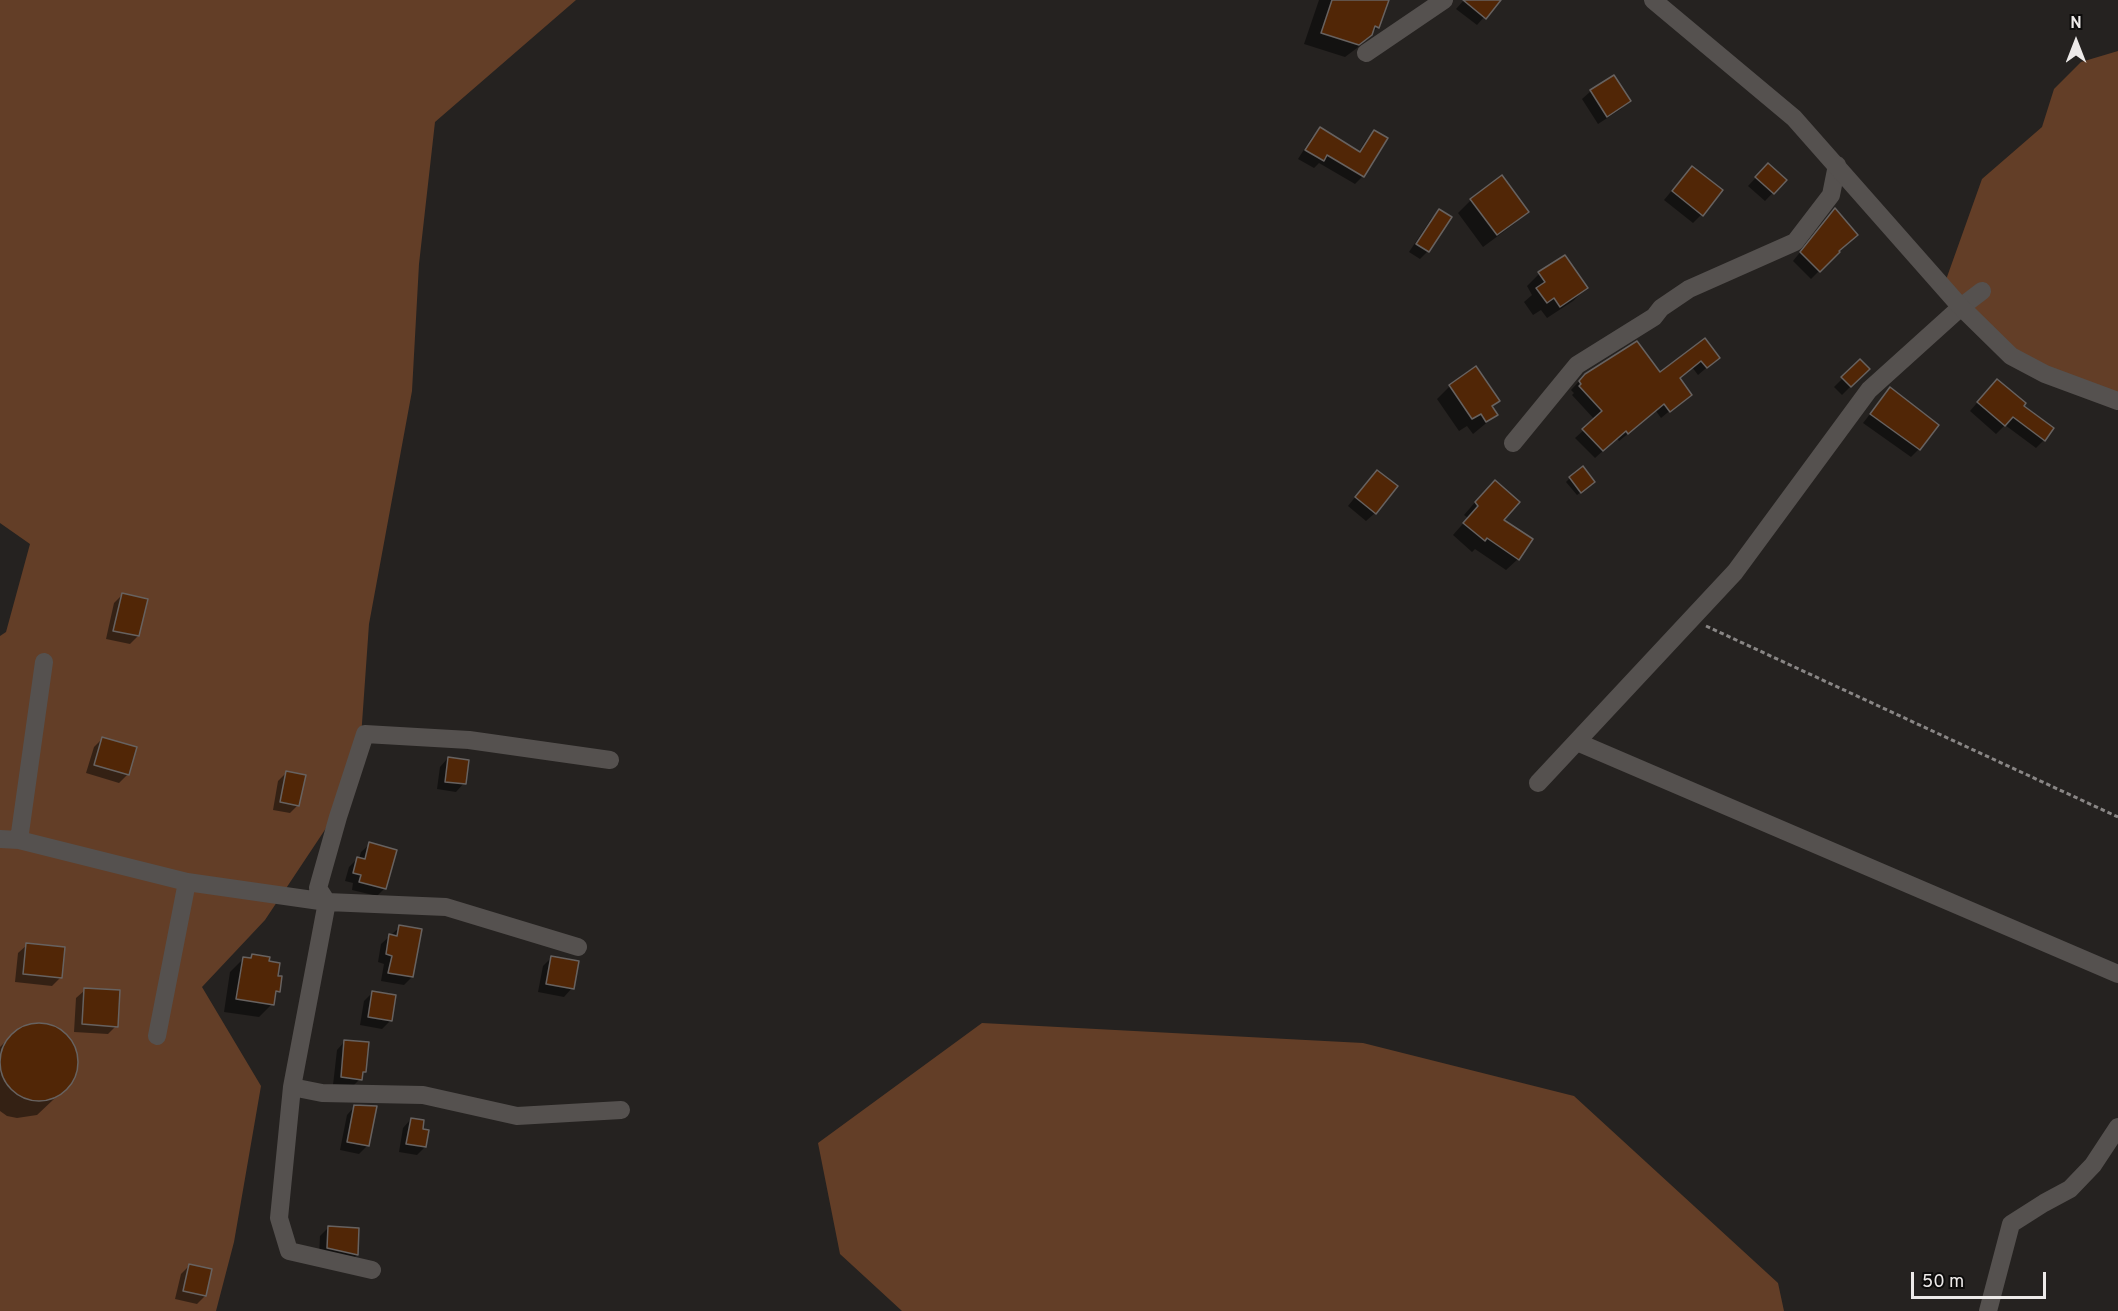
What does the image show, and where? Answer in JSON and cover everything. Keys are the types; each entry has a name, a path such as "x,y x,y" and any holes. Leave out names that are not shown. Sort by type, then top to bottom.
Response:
{"street":[{"path":"1366,53 1444,0"},
{"path":"1653,0 1794,118 1961,307 1995,342 2020,361 2045,374 2118,401"},
{"path":"1513,443 1577,366 1654,317 1661,308 1689,289 1795,242 1831,195 1837,165"},
{"path":"1538,783 1735,572 1869,390 1961,307 1982,291"},
{"path":"19,840 44,662"},
{"path":"372,1270 289,1251 279,1218 292,1087 327,902 318,888 365,734 469,740 610,760"},
{"path":"1577,742 2118,974"},
{"path":"0,839 19,840 187,882 327,902 446,907 578,947"},
{"path":"157,1036 187,882"},
{"path":"292,1087 322,1093 423,1095 517,1116 621,1110"},
{"path":"1988,1311 2012,1224 2070,1189 2093,1165 2118,1127"}],"path":[{"path":"1691,619 2118,817"}],"shaded area":[{"path":"0,0 576,0 435,122 419,264 412,391 369,624 358,780 265,920 202,987 261,1086 234,1242 216,1311 0,1311 0,636 6,632 30,544 0,523"},
{"path":"2118,51 2118,402 2063,387 1942,291 1982,179 2042,127 2054,89 2081,62"},
{"path":"982,1023 1363,1043 1574,1096 1778,1283 1784,1311 902,1311 840,1254 818,1143"}],"building":[{"path":"1332,0 1389,0 1379,28 1375,26 1372,35 1359,45 1321,33"},
{"path":"1463,0 1501,0 1486,19"},
{"path":"1614,75 1631,101 1607,117 1590,90"},
{"path":"1320,127 1360,152 1374,130 1388,138 1364,177 1327,155 1324,161 1305,150"},
{"path":"1768,163 1787,180 1774,194 1755,177"},
{"path":"1692,166 1723,190 1703,216 1672,191"},
{"path":"1502,175 1529,212 1497,235 1470,199"},
{"path":"1835,208 1858,235 1820,272 1800,252"},
{"path":"1439,209 1452,217 1429,252 1416,244"},
{"path":"1565,255 1588,288 1560,307 1554,298 1547,303 1536,288 1545,282 1538,272"},
{"path":"1705,338 1720,358 1707,368 1701,361 1680,378 1692,395 1670,412 1664,404 1628,434 1626,431 1603,451 1582,429 1602,411 1579,386 1581,384 1579,381 1585,374 1637,341 1660,372"},
{"path":"1860,359 1870,369 1851,387 1841,377"},
{"path":"1476,366 1500,401 1492,406 1498,415 1486,422 1481,414 1472,419 1449,385"},
{"path":"1997,379 2026,403 2024,406 2054,428 2045,441 2013,417 2005,426 1977,402"},
{"path":"1890,387 1939,425 1920,450 1870,414"},
{"path":"1583,466 1595,482 1581,493 1569,477"},
{"path":"1377,470 1398,486 1376,514 1355,497"},
{"path":"1495,480 1520,502 1504,520 1533,539 1519,560 1487,538 1485,541 1463,523 1478,506 1475,502"},
{"path":"122,593 148,599 139,636 113,631"},
{"path":"102,737 137,747 129,775 94,765"},
{"path":"448,757 469,760 466,784 445,782"},
{"path":"286,771 306,775 299,806 280,802"},
{"path":"369,842 397,850 386,889 359,882 361,875 353,873 357,857 365,859"},
{"path":"399,925 422,929 413,977 388,973 392,956 386,954 389,934 397,936"},
{"path":"26,943 65,947 62,978 23,974"},
{"path":"252,954 270,957 269,961 280,963 278,976 282,976 280,992 276,991 274,1005 236,999 243,957 251,958"},
{"path":"551,956 579,961 574,989 546,984"},
{"path":"84,988 120,990 118,1027 82,1024"},
{"path":"372,991 396,995 392,1021 368,1017"},
{"path":"31,1023 47,1023 61,1029 72,1040 78,1054 78,1070 72,1084 61,1095 47,1101 31,1101 17,1095 6,1084 0,1070 0,1054 6,1040 17,1029"},
{"path":"344,1040 369,1042 366,1072 363,1072 362,1080 341,1077"},
{"path":"354,1105 377,1106 369,1146 347,1142"},
{"path":"411,1118 424,1120 423,1129 429,1130 426,1147 406,1144"},
{"path":"328,1226 359,1228 358,1255 327,1248"},
{"path":"189,1264 212,1269 206,1296 183,1291"}]}
